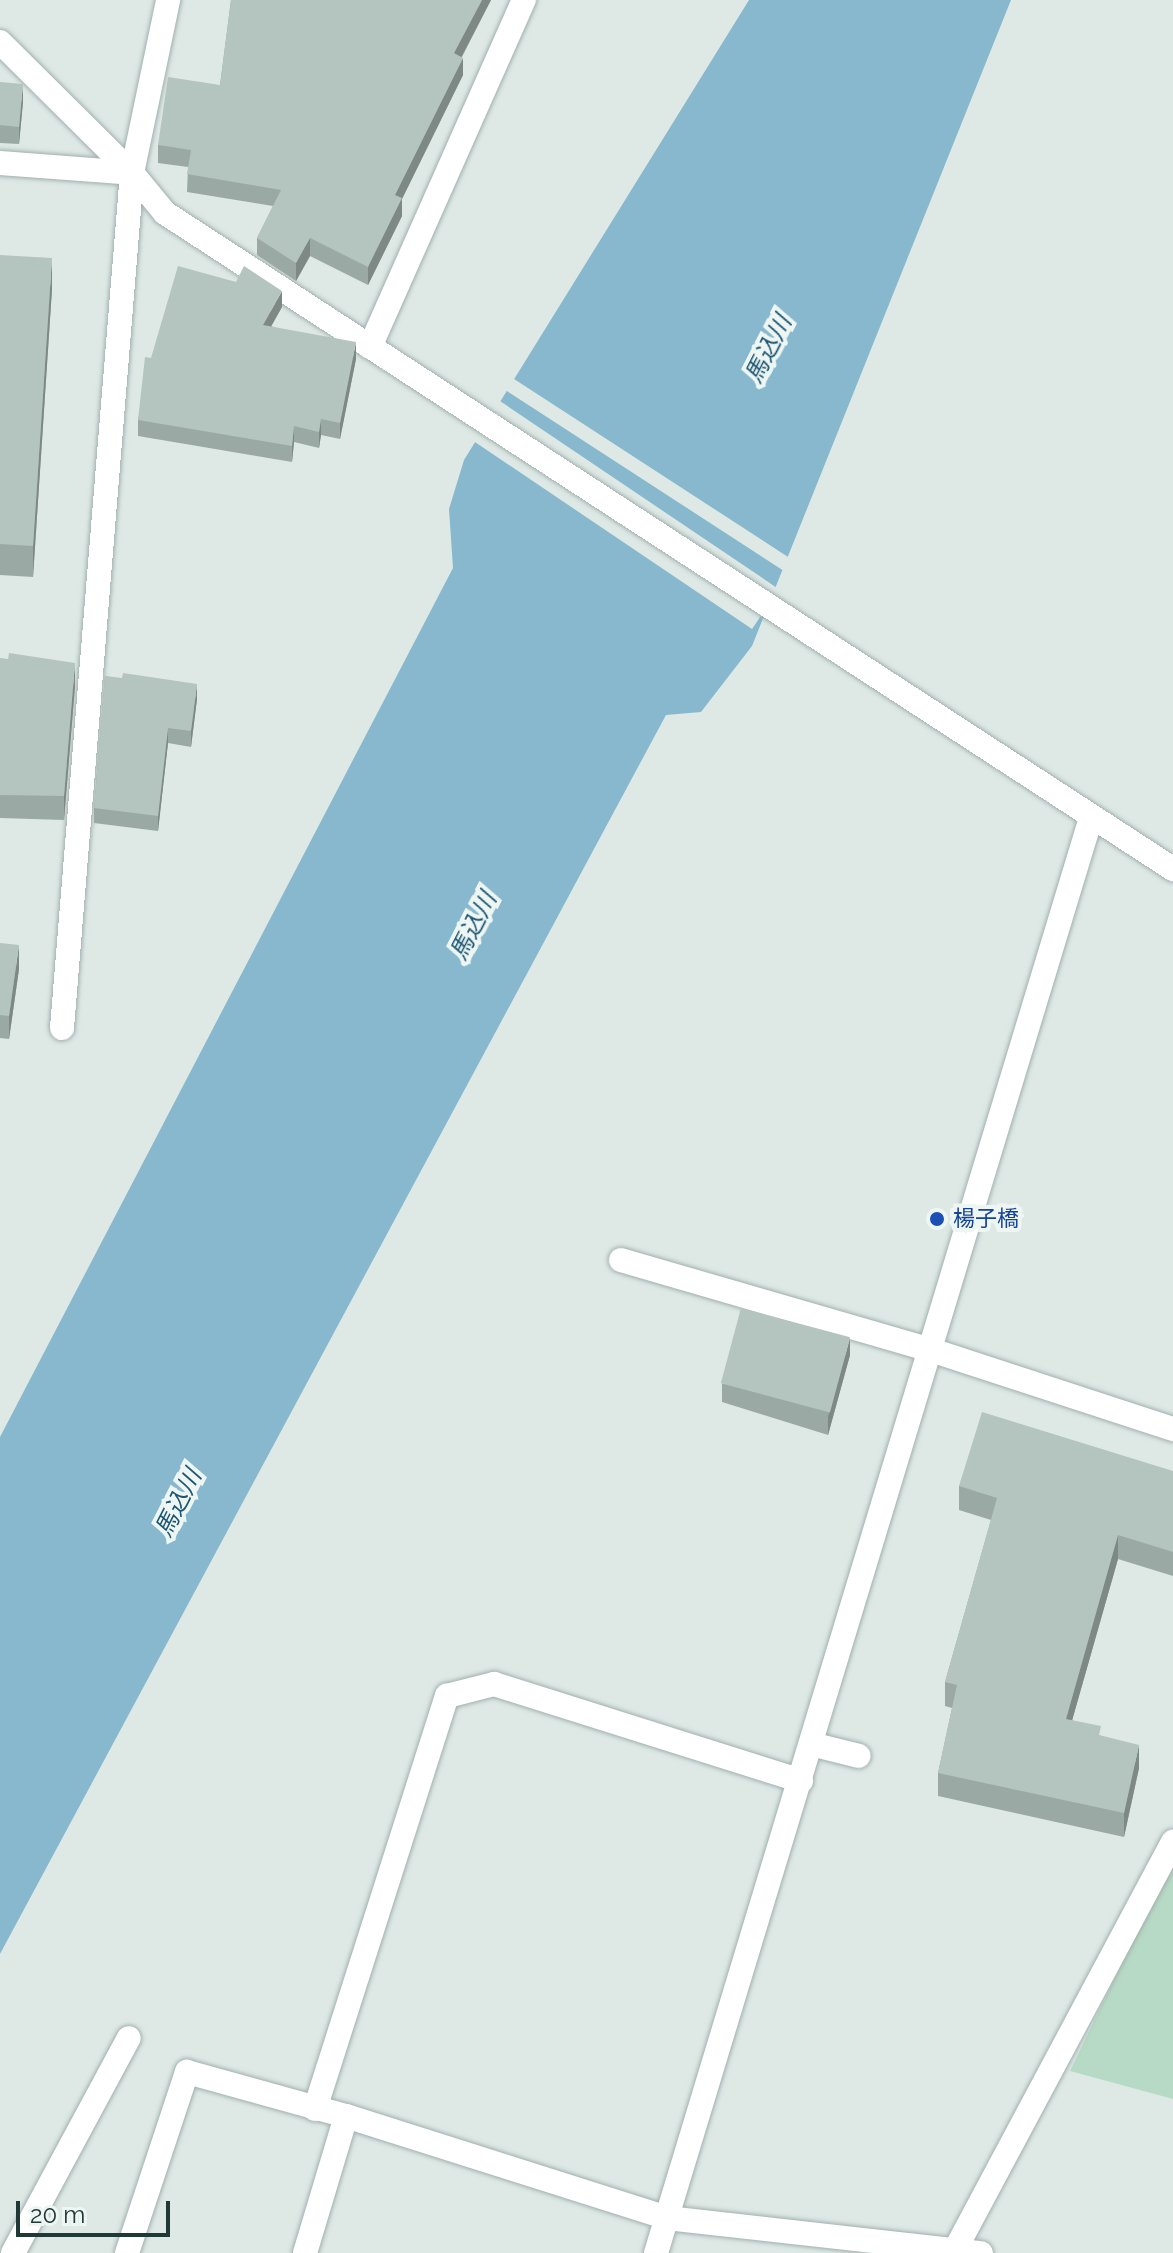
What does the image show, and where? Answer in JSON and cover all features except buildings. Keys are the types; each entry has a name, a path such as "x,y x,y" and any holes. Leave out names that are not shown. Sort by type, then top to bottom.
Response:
{"street":[{"path":"62,1028 132,173 168,0"},
{"path":"370,347 524,0"},
{"path":"0,42 132,173 165,213 820,642 846,647 1091,818 1173,869"},
{"path":"0,163 132,173"},
{"path":"63,663 94,666"},
{"path":"656,2253 1091,818"},
{"path":"621,1260 928,1349 1173,1429"},
{"path":"315,2109 447,1696 494,1684 801,1781"},
{"path":"811,1744 859,1756"},
{"path":"955,2250 1173,1842"},
{"path":"13,2253 129,2038"},
{"path":"127,2253 187,2072 346,2116 667,2218 981,2253"},
{"path":"305,2253 346,2116"}],"green space":[{"path":"1173,1857 1173,2099 1070,2071"}],"water":[{"name":"馬込川","path":"749,0 1011,0 752,646 701,712 666,715 0,1954 0,1437 453,568 449,509 464,460"}],"pier":[{"path":"511,377 792,559 784,571 503,389"},
{"path":"497,399 779,589 752,629 470,439"}],"place":[{"name":"楊子橋","path":"937,1219"}]}
